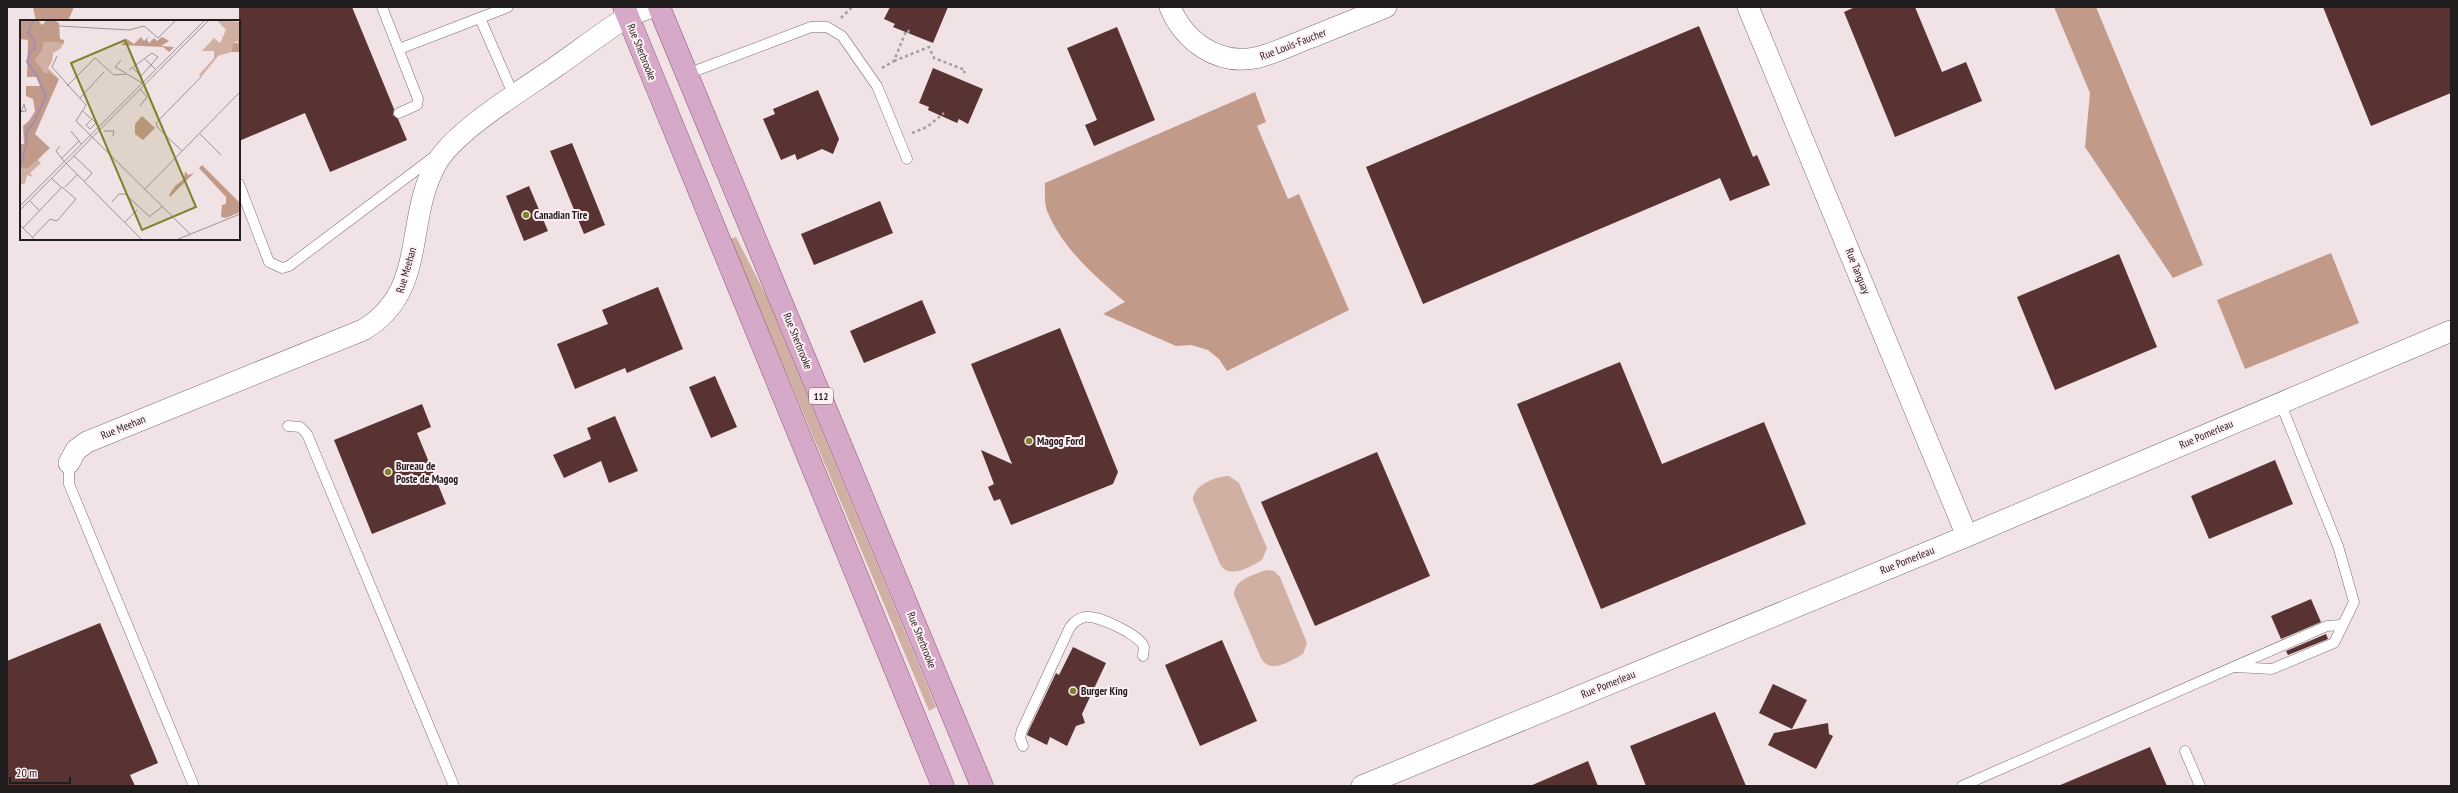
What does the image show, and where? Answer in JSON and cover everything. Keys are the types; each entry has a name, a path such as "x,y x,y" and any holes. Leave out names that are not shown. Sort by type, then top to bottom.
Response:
{"main road":[{"name":"Rue Sherbrooke","path":"659,7 982,786"},
{"name":"Rue Sherbrooke","path":"626,12 943,786"}],"street":[{"name":"Rue Meehan","path":"69,463 76,450 87,442 363,330 382,317 390,309 402,289 430,176 436,164 452,143 626,12 652,7"},
{"name":"Rue Louis-Faucher","path":"1170,7 1184,32 1199,45 1212,52 1239,59 1268,55 1386,7"},
{"name":"Rue Tanguay","path":"1748,7 1967,536"},
{"name":"Rue Pomerleau","path":"1362,786 1967,536 2280,402 2451,331"}],"lane":[{"path":"382,7 419,102 415,106 399,113"},
{"path":"399,49 508,7"},
{"path":"480,18 514,96"},
{"path":"687,74 811,27 819,26 835,30 842,36 870,75 907,159"},
{"path":"240,187 269,262 282,268 289,266 452,143"},
{"path":"2233,667 2272,669 2334,643 2341,625 2350,612 2354,602 2338,546 2280,402"},
{"path":"288,426 300,428 306,434 454,786"},
{"path":"69,463 69,484 194,786"},
{"path":"1023,746 1020,738 1022,730 1070,627 1079,619 1094,617 1137,636 1144,647 1143,656"},
{"path":"1962,786 2327,626 2341,625"},
{"path":"2185,751 2200,786"}],"path":[{"path":"894,61 906,31 908,32 909,30"},
{"path":"870,75 894,61 929,47 934,58 965,70 964,73"},
{"path":"899,139 927,127 944,113"}],"shaded area":[{"path":"33,7 74,7 68,20 36,20"},
{"path":"2054,7 2096,7 2203,265 2173,278 2085,147 2090,93"},
{"path":"1255,92 1266,122 1257,126 1288,199 1299,194 1349,310 1227,371 1219,359 1208,350 1191,345 1176,346 1103,314 1125,302 1081,262 1062,239 1047,210 1045,183"},
{"path":"736,237 766,295 936,707 929,711 730,239"},
{"path":"2331,253 2359,323 2245,369 2217,300"},
{"path":"1224,476 1229,476 1239,483 1267,548 1262,560 1246,569 1234,572 1224,569 1220,564 1193,500 1197,490 1206,482"},
{"path":"1266,570 1274,571 1280,577 1307,643 1303,654 1287,663 1275,666 1270,666 1261,658 1234,595 1237,585 1241,581"}],"building":[{"path":"239,7 352,7 394,109 393,115 398,119 407,140 330,172 305,113 240,141"},
{"path":"890,7 948,7 933,43 893,27 895,24 884,19"},
{"path":"1855,7 1915,7 1942,72 1966,62 1982,101 1895,137 1844,12"},
{"path":"2323,7 2451,7 2451,93 2371,126"},
{"path":"1699,26 1753,157 1757,155 1770,185 1730,201 1720,178 1423,304 1366,167"},
{"path":"1117,27 1155,120 1094,146 1085,125 1097,120 1067,48"},
{"path":"933,68 983,89 968,124 959,119 957,123 928,110 929,107 919,103"},
{"path":"818,90 839,139 833,154 822,149 797,160 795,154 781,160 763,119 775,114 773,109"},
{"path":"572,143 605,225 584,234 550,151"},
{"path":"529,186 548,231 524,241 506,196"},
{"path":"880,201 893,233 814,265 801,234"},
{"path":"2119,254 2157,347 2055,390 2017,297"},
{"path":"658,287 683,349 627,373 625,368 575,389 557,344 608,324 602,310"},
{"path":"922,300 936,333 864,363 850,331"},
{"path":"1060,328 1118,472 1113,484 1011,525 1000,499 994,501 988,487 994,484 981,450 1012,464 971,364"},
{"path":"1620,362 1662,464 1764,422 1806,524 1601,609 1517,404"},
{"path":"715,376 737,427 711,438 689,387"},
{"path":"422,404 431,427 417,433 446,504 372,534 334,440"},
{"path":"615,416 638,471 609,483 601,461 564,478 553,455 591,439 587,428"},
{"path":"1377,452 1430,576 1315,626 1261,502"},
{"path":"2275,460 2293,504 2209,539 2191,496"},
{"path":"2311,599 2321,622 2281,639 2271,616"},
{"path":"100,623 158,763 130,775 135,786 7,786 7,661"},
{"path":"2326,634 2328,639 2288,655 2286,651"},
{"path":"1222,640 1257,721 1200,746 1165,665"},
{"path":"1073,647 1106,663 1082,714 1085,723 1076,726 1067,746 1050,737 1047,745 1027,735 1056,673 1059,675"},
{"path":"1773,684 1807,700 1792,729 1759,713"},
{"path":"1715,712 1746,786 1646,786 1630,746"},
{"path":"1828,723 1829,734 1833,736 1816,769 1768,745 1774,733"},
{"path":"2150,747 2167,786 2058,786"},
{"path":"1588,761 1598,786 1530,786"}],"place":[{"name":"Canadian Tire","path":"526,215"},
{"name":"Magog Ford","path":"1029,441"},
{"name":"Bureau de Poste de Magog","path":"388,472"},
{"name":"Burger King","path":"1073,691"}]}
